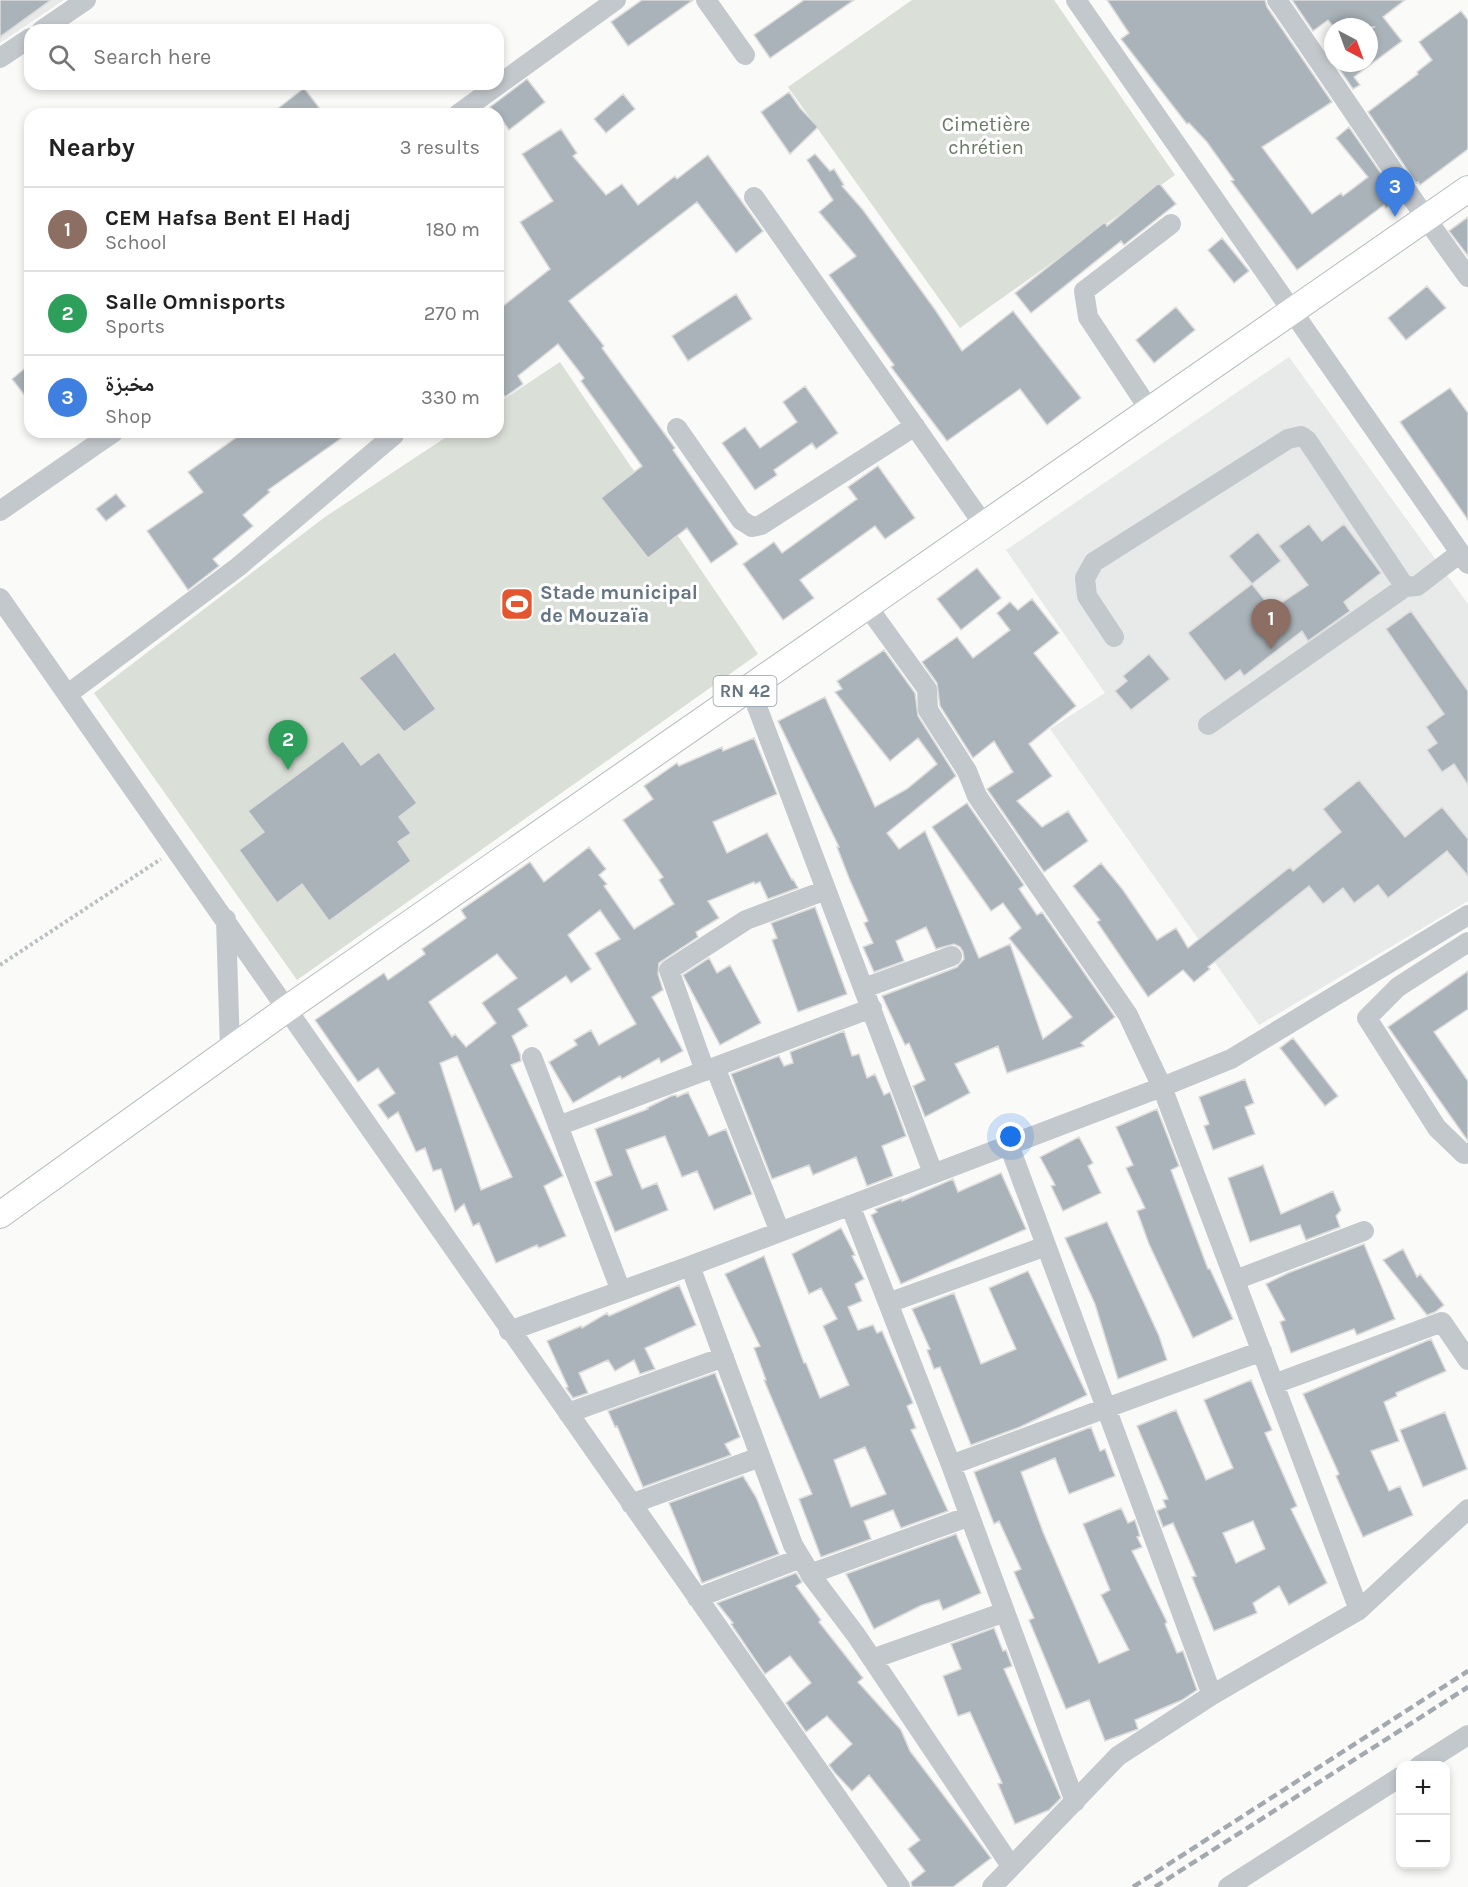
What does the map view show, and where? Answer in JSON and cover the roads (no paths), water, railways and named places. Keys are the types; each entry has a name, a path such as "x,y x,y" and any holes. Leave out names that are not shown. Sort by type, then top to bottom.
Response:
{"main road":[{"name":"RN 42","path":"0,1215 288,1008 1468,189"}],"street":[{"path":"51,24 86,0"},
{"path":"504,81 616,0"},
{"path":"706,0 746,55"},
{"path":"1076,0 1464,559 1417,586 1405,587 1208,725"},
{"path":"1277,0 1425,218 1468,277"},
{"path":"0,58 24,42"},
{"path":"466,108 491,90"},
{"path":"754,197 984,525"},
{"path":"1149,409 1088,317 1084,291 1171,224"},
{"path":"677,428 741,520 752,527 761,525 915,426"},
{"path":"1114,637 1087,596 1085,578 1094,562 1288,439 1301,436 1307,440 1405,587"},
{"path":"0,511 105,438"},
{"path":"68,694 238,567 390,438"},
{"path":"0,598 288,1008 509,1331 900,1887"},
{"path":"867,606 927,689 927,710 967,771 977,796 1128,1014 1162,1087 1359,1610"},
{"path":"750,688 933,1173"},
{"path":"780,1232 669,970 746,920 826,890"},
{"path":"509,1331 690,1266 1231,1059 1468,915"},
{"path":"226,919 230,1050"},
{"path":"1468,942 1398,987 1366,1018 1437,1128 1464,1154 1468,1153"},
{"path":"864,988 952,956"},
{"path":"558,1126 872,1008"},
{"path":"532,1057 621,1291"},
{"path":"1009,1145 1212,1695"},
{"path":"850,1205 951,1465 1075,1802"},
{"path":"1235,1280 1364,1231"},
{"path":"888,1303 1046,1246"},
{"path":"690,1266 794,1545 806,1566 872,1659 1011,1866"},
{"path":"1274,1384 1442,1322 1468,1360"},
{"path":"951,1465 1262,1351"},
{"path":"568,1413 724,1357"},
{"path":"631,1504 760,1457"},
{"path":"992,1887 1118,1756 1212,1695 1359,1610 1468,1509"},
{"path":"697,1598 970,1516"},
{"path":"872,1659 1005,1612"},
{"path":"1427,1761 1468,1734"},
{"path":"1228,1887 1396,1781"}],"railway":[{"path":"1133,1887 1468,1671"},
{"path":"1155,1887 1468,1687"}],"place":[{"name":"مخبزة","path":"1395,217"},
{"name":"Stade municipal de Mouzaïa","path":"517,604"},
{"name":"CEM Hafsa Bent El Hadj","path":"1271,649"},
{"name":"Salle Omnisports","path":"288,770"}],"park label":[{"name":"Cimetière chrétien","path":"986,136"}]}
